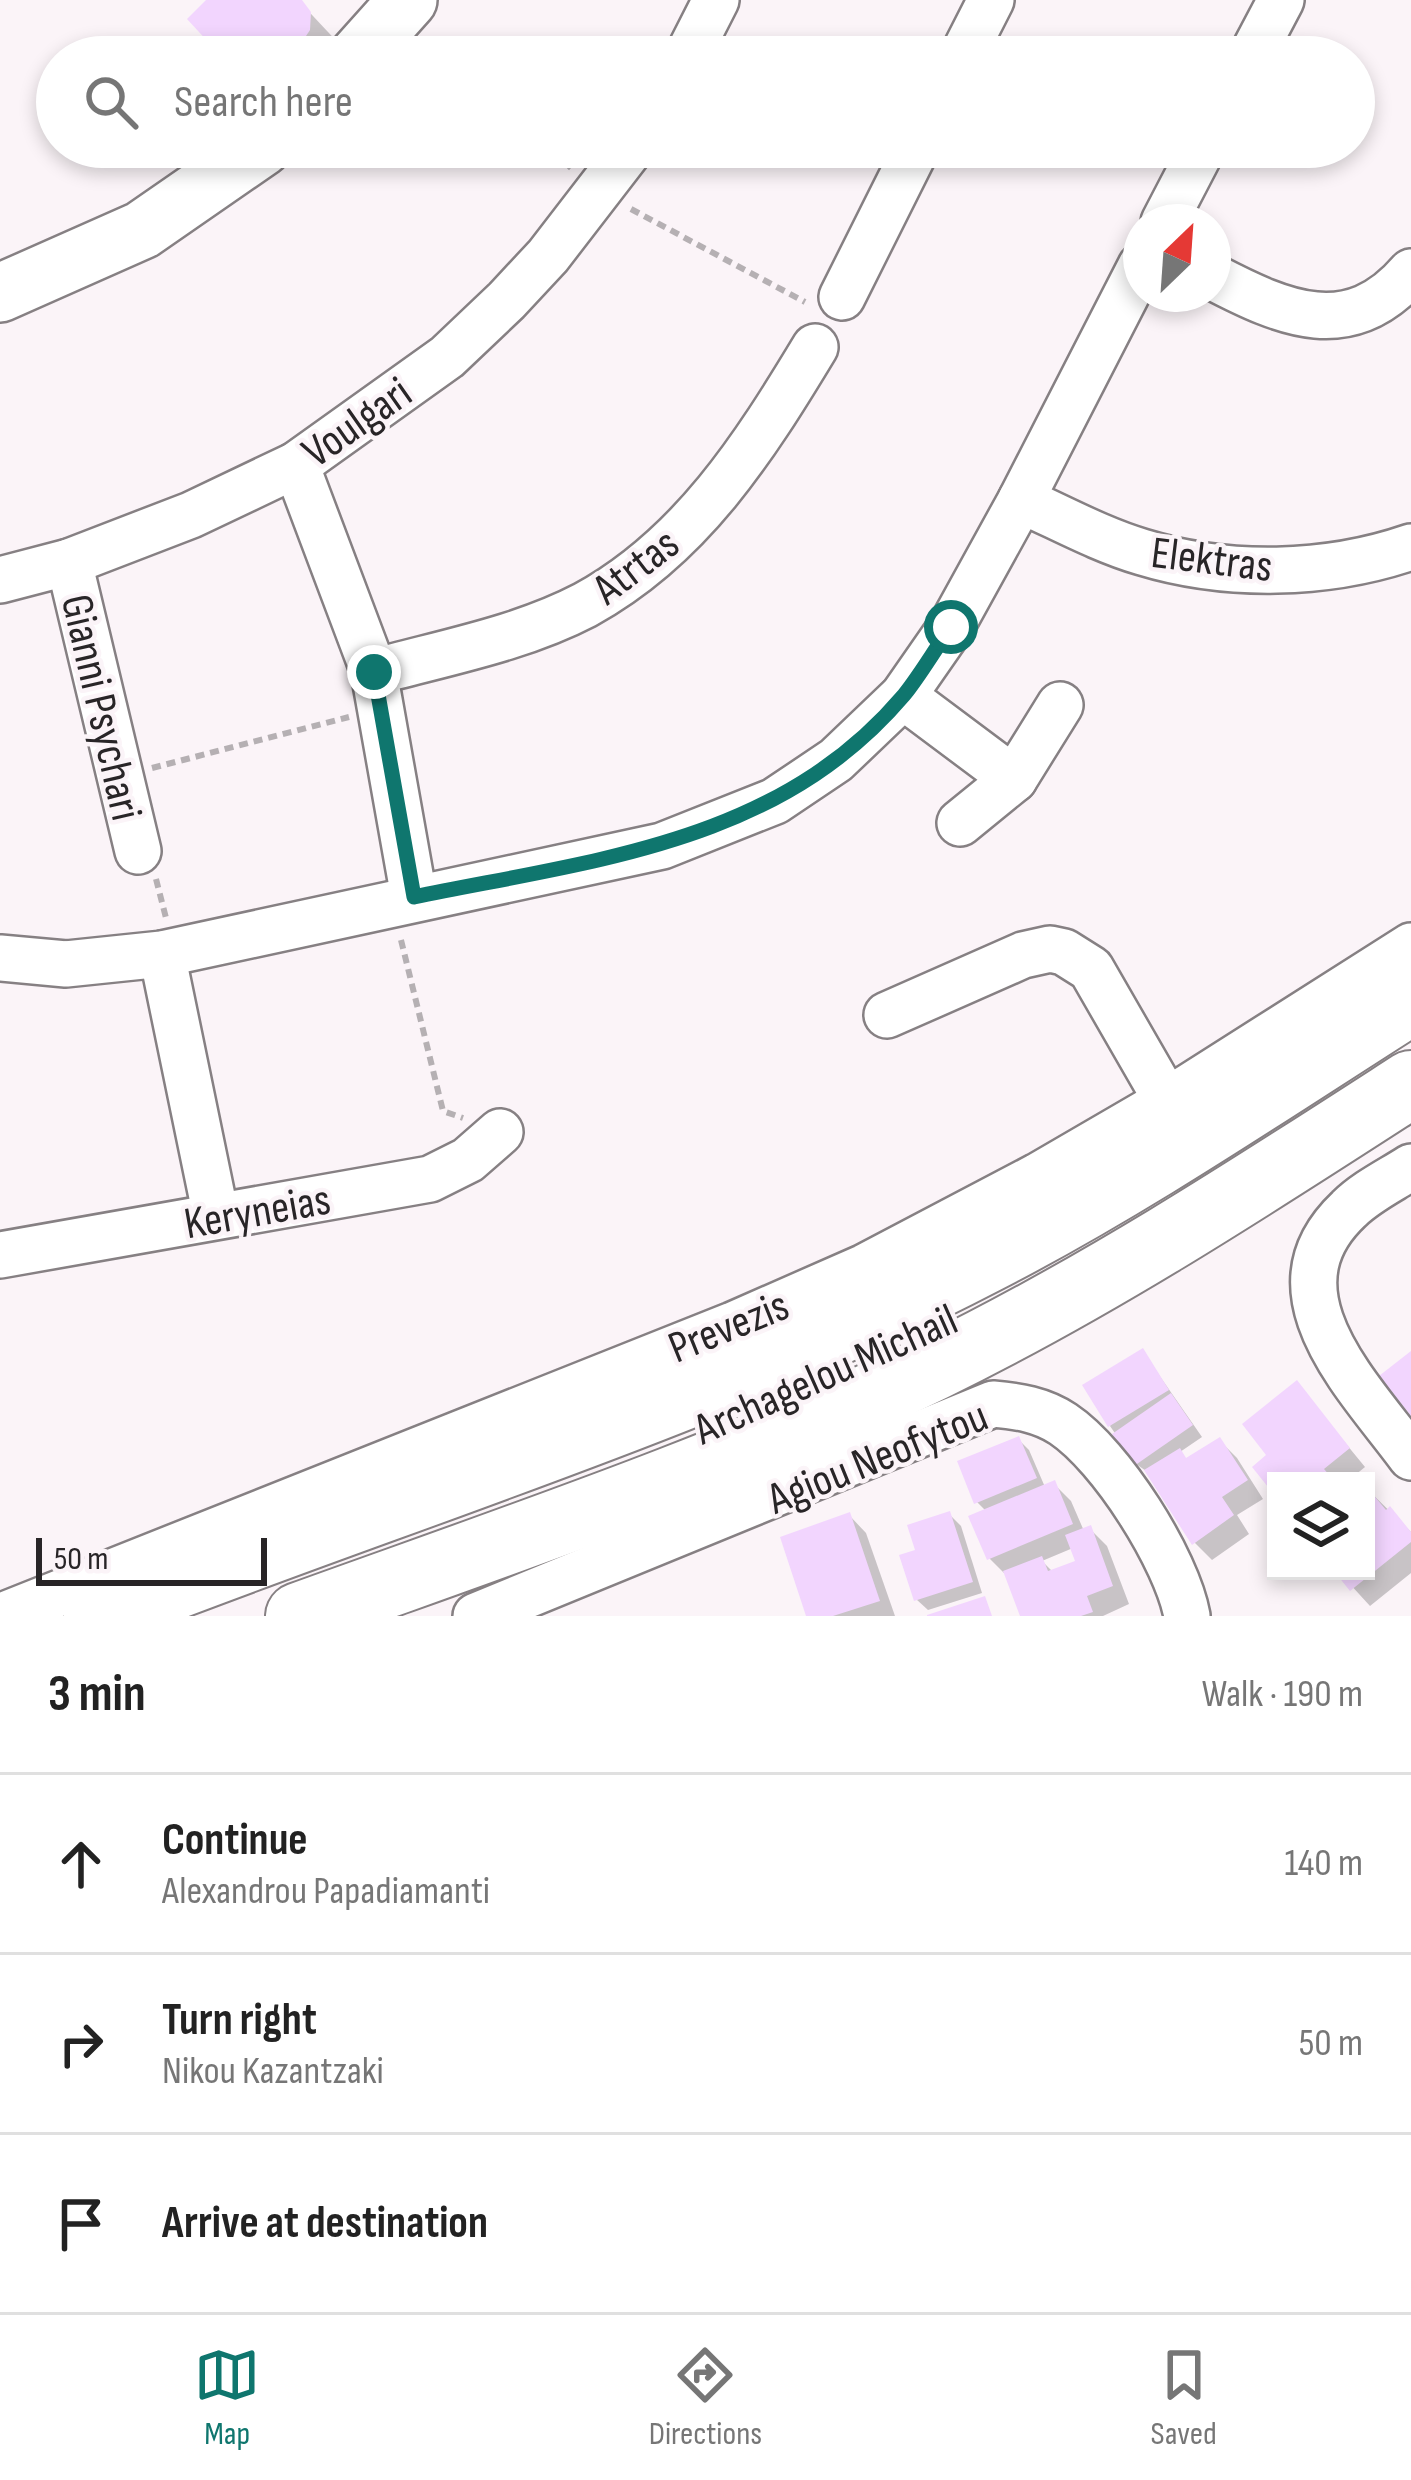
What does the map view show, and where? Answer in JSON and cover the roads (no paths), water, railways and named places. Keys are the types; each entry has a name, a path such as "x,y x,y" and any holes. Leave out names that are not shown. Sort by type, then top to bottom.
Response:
{"highway":[{"path":"97,1616 754,1369 984,1262 1138,1174 1411,1001"},
{"name":"Archagelou Michail","path":"198,1616 692,1433 905,1342 1119,1228 1411,1044"},
{"name":"Archagelou Michail","path":"299,1616 688,1472 932,1367 1188,1227 1411,1084"},
{"path":"397,1616 806,1461 974,1385 1139,1295 1411,1125"}],"main road":[{"path":"0,293 142,230 236,168"}],"street":[{"path":"698,36 716,0"},
{"path":"973,36 991,0"},
{"path":"1262,36 1281,0"},
{"name":"Voulgari","path":"0,580 69,562 191,515 296,465 447,357 507,300 617,168"},
{"name":"Atrtas","path":"377,690 582,606 651,563 712,501 761,438 822,316 905,168"},
{"path":"1173,204 1192,168"},
{"path":"1231,286 1272,306 1322,318 1353,313 1377,302 1411,272"},
{"path":"0,958 66,964 168,952 662,846 776,801 836,760 903,696 951,627 1123,301"},
{"path":"296,465 377,690 403,899"},
{"name":"Elektras","path":"1021,500 1136,550 1222,568 1315,567 1411,547"},
{"name":"Gianni Psychari","path":"69,562 138,851"},
{"path":"903,696 1014,779"},
{"path":"960,824 1014,779 1060,705"},
{"name":"Prevezis","path":"2,1616 733,1325 847,1275 1038,1177 1411,946"},
{"path":"887,1015 1023,955 1050,949 1064,952 1091,970 1167,1101"},
{"path":"168,952 216,1216"},
{"name":"Keryneias","path":"0,1255 21,1255 430,1179 467,1160 500,1132"},
{"path":"1411,1167 1351,1207 1322,1244 1312,1278 1318,1317 1328,1342 1411,1457"},
{"name":"Agiou Neofytou","path":"476,1616 993,1404 1042,1413 1095,1450 1162,1548 1187,1616"}]}
